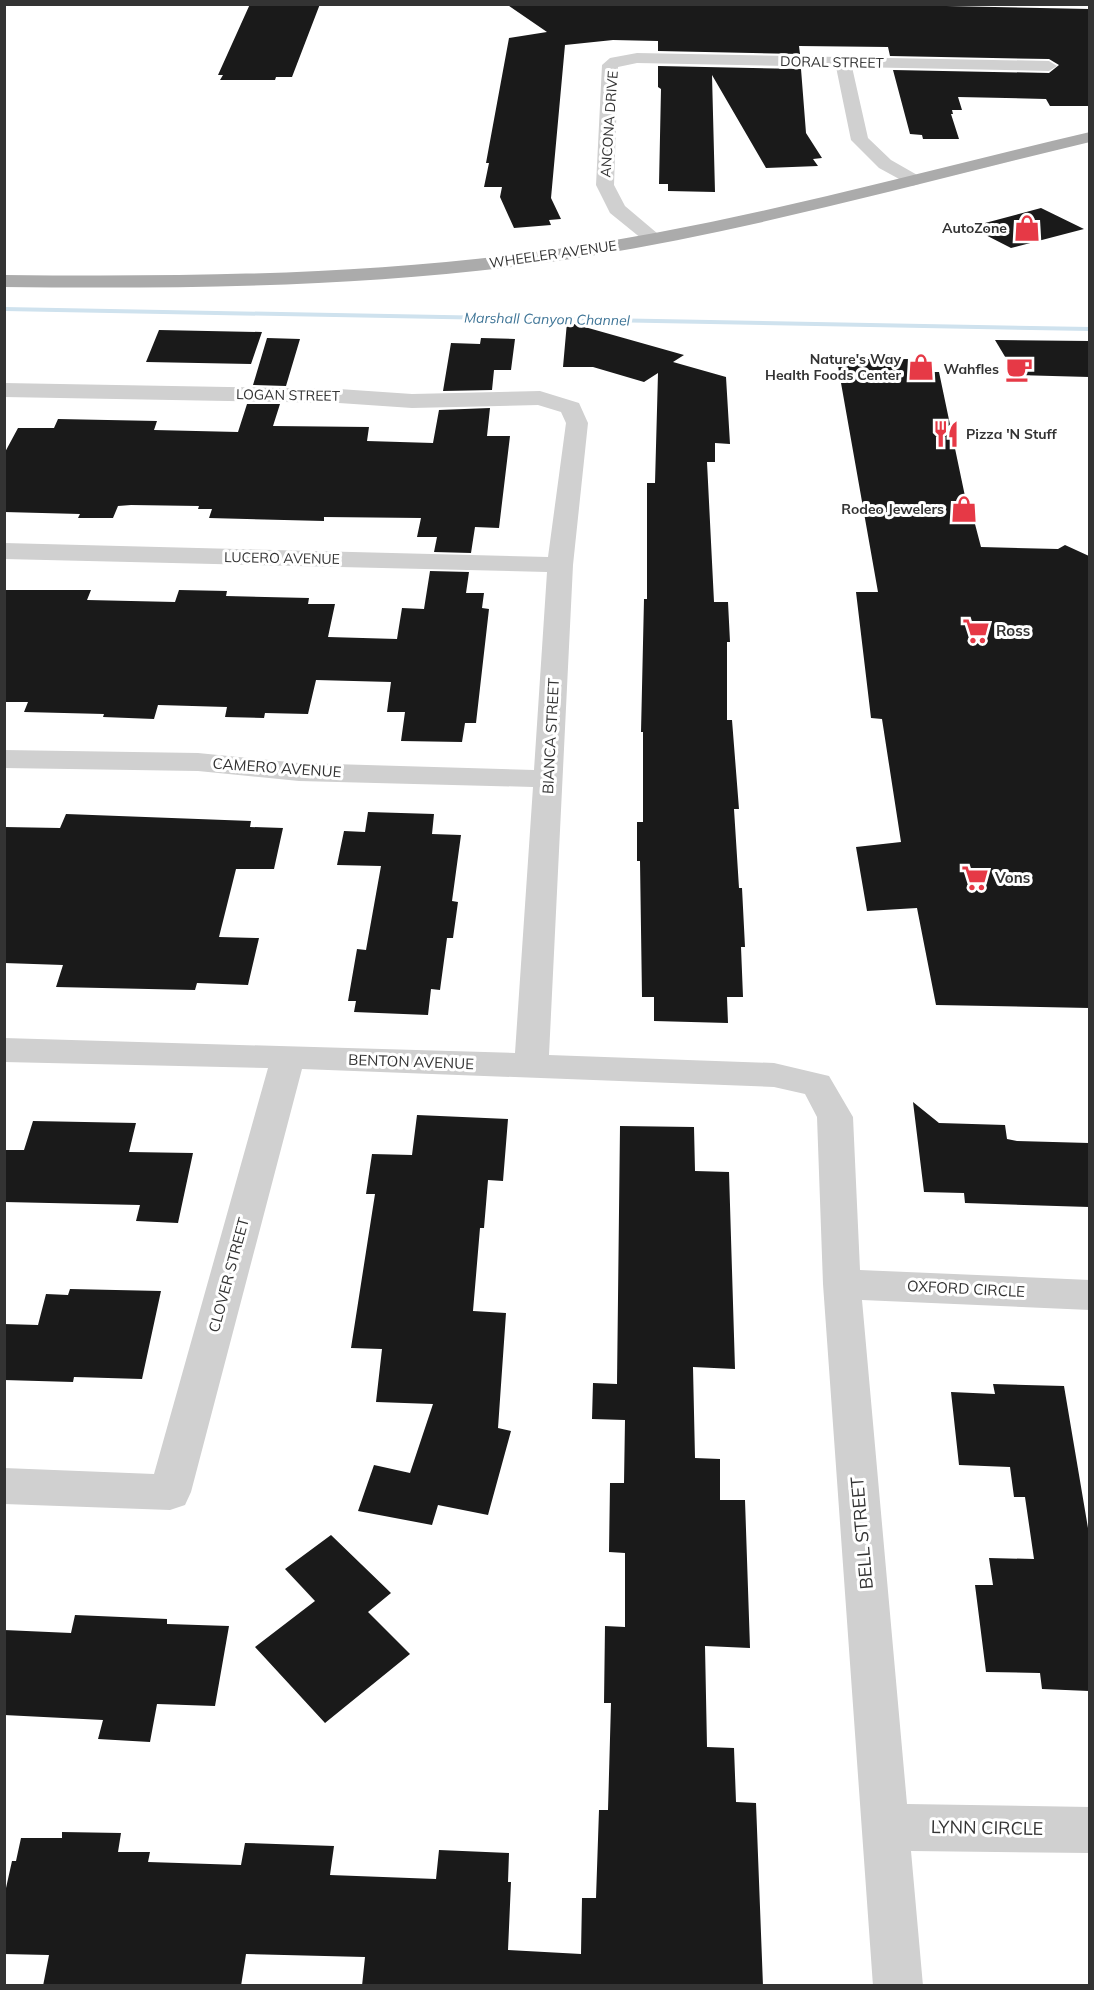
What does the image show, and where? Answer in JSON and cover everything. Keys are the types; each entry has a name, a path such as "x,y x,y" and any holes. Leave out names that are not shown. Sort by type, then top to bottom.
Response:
{"main road":[{"name":"WHEELER AVENUE","path":"4,281 221,282 352,276 550,256 654,239 1089,137"}],"street":[{"name":"DORAL STREET","path":"616,61 637,58 1049,66"},
{"name":"ANCONA DRIVE","path":"616,61 610,65 605,185 617,209 654,239"},
{"path":"843,62 860,140 885,164 912,180"},
{"name":"LOGAN STREET","path":"4,390 339,396 412,401 540,398 571,408"},
{"name":"BIANCA STREET","path":"531,1067 560,565 577,423 571,408"},
{"name":"LUCERO AVENUE","path":"4,551 560,565"},
{"name":"CAMERO AVENUE","path":"4,759 198,762 299,772 549,779"},
{"name":"BENTON AVENUE","path":"4,1050 774,1075 817,1085"},
{"name":"CLOVER STREET","path":"4,1486 170,1492 288,1058"},
{"name":"BELL STREET","path":"817,1085 835,1117 842,1284 898,1986"},
{"name":"OXFORD CIRCLE","path":"842,1284 1089,1295"},
{"name":"LYNN CIRCLE","path":"885,1827 1089,1830"}],"building":[{"path":"250,4 320,4 292,77 276,77 275,80 220,80 223,75 218,75"},
{"path":"506,4 851,4 1089,9 1089,106 1050,106 1046,99 958,97 962,110 952,110 953,114 951,114 959,139 923,139 922,135 910,134 893,70 1049,73 1059,65 1049,59 890,56 888,47 799,46 800,54 658,51 658,41 613,40 565,45 551,198 561,219 549,220 551,225 514,228 500,197 502,187 484,187 489,163 486,163 509,38 547,32"},
{"path":"658,66 801,69 806,133 822,158 813,159 818,166 766,168 712,75 715,192 668,191 668,184 659,184 661,89 658,87"},
{"name":"AutoZone","path":"1041,208 1084,229 1011,248 970,227"},
{"path":"567,322 684,355 673,362 726,377 730,444 715,443 715,462 707,462 714,602 728,602 730,642 727,642 727,720 732,720 739,809 734,809 745,947 741,947 743,997 727,997 728,1023 654,1021 654,997 642,997 640,861 637,861 637,822 643,822 643,732 641,732 644,599 647,599 647,483 655,483 658,373 644,382 593,367 563,367"},
{"path":"159,330 262,332 251,364 146,362"},
{"path":"267,338 300,339 286,386 253,385"},
{"path":"481,338 515,339 511,370 494,370 492,390 443,391 451,343 480,344"},
{"path":"995,340 1089,341 1089,377 1016,375"},
{"path":"852,359 928,359 928,372 939,372 966,501 969,501 981,547 1058,549 1065,545 1089,556 1089,1008 936,1005 917,908 867,911 856,847 901,842 882,719 871,718 856,592 878,592 838,366 848,366"},
{"path":"247,404 280,404 273,426 369,427 367,441 433,443 439,410 490,408 487,436 510,436 499,528 475,527 471,553 434,552 437,537 417,537 421,518 324,517 324,521 209,518 212,509 198,509 199,506 131,505 118,506 113,518 78,518 80,514 4,512 4,454 18,428 54,428 58,419 157,421 154,430 238,432"},
{"path":"430,571 469,572 466,593 484,593 482,608 489,609 476,723 465,723 462,742 401,741 405,712 387,712 391,682 316,680 308,714 265,713 264,718 225,717 227,707 158,705 154,719 103,717 104,714 24,712 28,702 4,702 4,590 91,590 87,600 175,602 179,590 227,591 226,596 309,598 308,604 335,604 328,637 397,639 402,608 424,609"},
{"path":"368,812 434,814 432,834 461,835 452,901 458,902 453,938 447,938 440,990 431,989 428,1015 354,1012 356,1001 348,1001 357,949 366,950 381,866 337,865 344,831 365,832"},
{"path":"66,814 251,821 250,827 283,828 274,869 236,869 219,937 259,938 248,985 197,983 195,990 56,987 63,965 4,963 4,827 60,828"},
{"path":"913,1102 939,1123 1005,1125 1007,1139 1089,1143 1089,1207 965,1203 964,1193 924,1192"},
{"path":"417,1115 508,1119 503,1181 488,1180 484,1228 480,1228 473,1311 506,1313 498,1428 511,1431 488,1515 438,1505 432,1525 358,1511 374,1465 410,1473 433,1404 376,1402 382,1349 351,1348 375,1194 366,1194 372,1154 412,1155"},
{"path":"33,1121 136,1123 129,1152 193,1153 178,1223 136,1221 140,1205 4,1202 4,1150 24,1150"},
{"path":"620,1126 694,1127 695,1171 729,1172 735,1369 693,1367 695,1458 720,1459 720,1500 745,1500 750,1648 705,1646 707,1747 734,1748 736,1802 756,1803 763,1986 362,1986 365,1957 246,1954 241,1986 43,1986 49,1955 4,1954 4,1897 12,1861 16,1861 21,1838 62,1838 62,1832 121,1833 118,1852 150,1852 148,1862 241,1865 245,1843 334,1846 330,1875 436,1879 439,1850 509,1853 508,1882 511,1882 508,1950 581,1954 582,1898 596,1898 599,1810 608,1810 611,1703 604,1703 605,1626 625,1627 625,1553 609,1552 610,1483 624,1483 625,1420 592,1419 593,1383 617,1384"},
{"path":"70,1289 161,1291 142,1379 74,1377 73,1382 4,1380 4,1324 38,1325 46,1294 68,1295"},
{"path":"993,1384 1064,1386 1089,1534 1089,1691 1042,1689 1040,1673 986,1672 975,1585 993,1585 989,1558 1034,1559 1025,1497 1014,1497 1010,1467 959,1465 951,1392 995,1394"},
{"path":"331,1535 391,1593 368,1612 410,1654 325,1723 255,1647 315,1601 285,1569"},
{"path":"75,1615 167,1619 167,1624 229,1626 215,1706 157,1704 150,1742 98,1739 103,1720 4,1715 4,1630 71,1633"}],"waterway":[{"name":"Marshall Canyon Channel","path":"4,309 1090,329"}],"place":[{"name":"AutoZone","path":"1027,228"},
{"name":"Nature's Way Health Foods Center","path":"921,367"},
{"name":"Wahfles","path":"1019,369"},
{"name":"Pizza 'N Stuff","path":"946,434"},
{"name":"Rodeo Jewelers","path":"964,509"},
{"name":"Ross","path":"976,631"},
{"name":"Vons","path":"975,878"}]}
